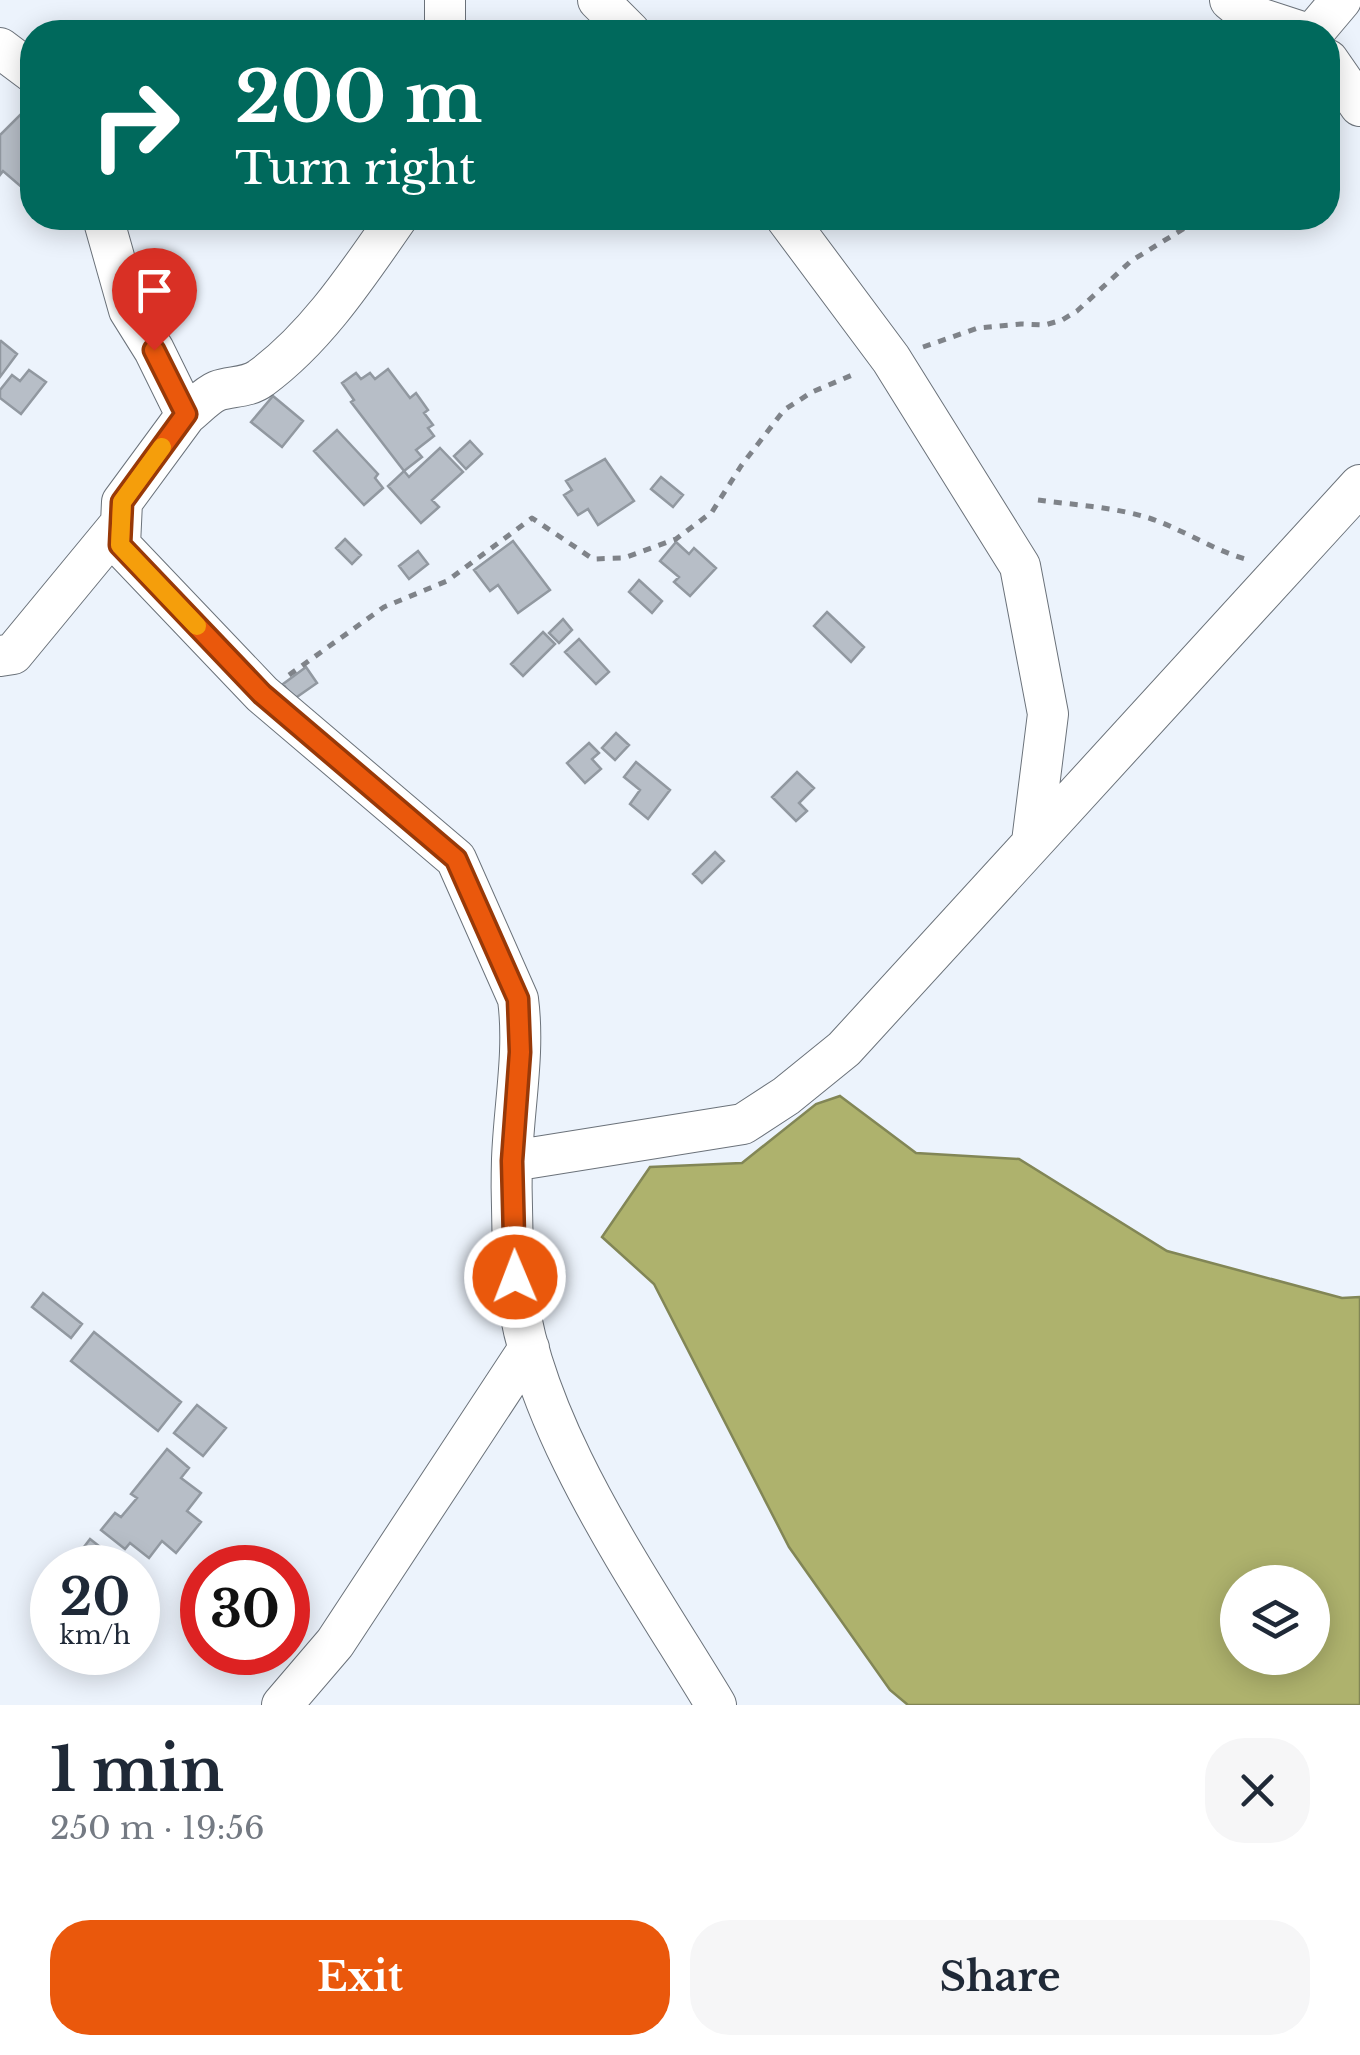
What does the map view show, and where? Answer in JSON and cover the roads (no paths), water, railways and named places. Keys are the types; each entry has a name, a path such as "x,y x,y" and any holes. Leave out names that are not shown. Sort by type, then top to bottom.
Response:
{"street":[{"path":"598,0 618,20"},
{"path":"1230,0 1247,14 1265,20"},
{"path":"1324,20 1341,0"},
{"path":"1340,77 1360,106"},
{"path":"106,230 129,310 186,414"},
{"path":"388,230 309,334 259,381 217,391 186,414 122,502 120,545 262,694 456,859 518,999 520,1052 512,1161 515,1277 528,1348 556,1426 588,1490 716,1705"},
{"path":"795,230 891,359 1020,566 1048,714 1032,842"},
{"path":"512,1161 743,1124 786,1096 844,1049 1360,486"},
{"path":"0,656 14,654 121,524"},
{"path":"282,1705 335,1643 528,1348"}]}
